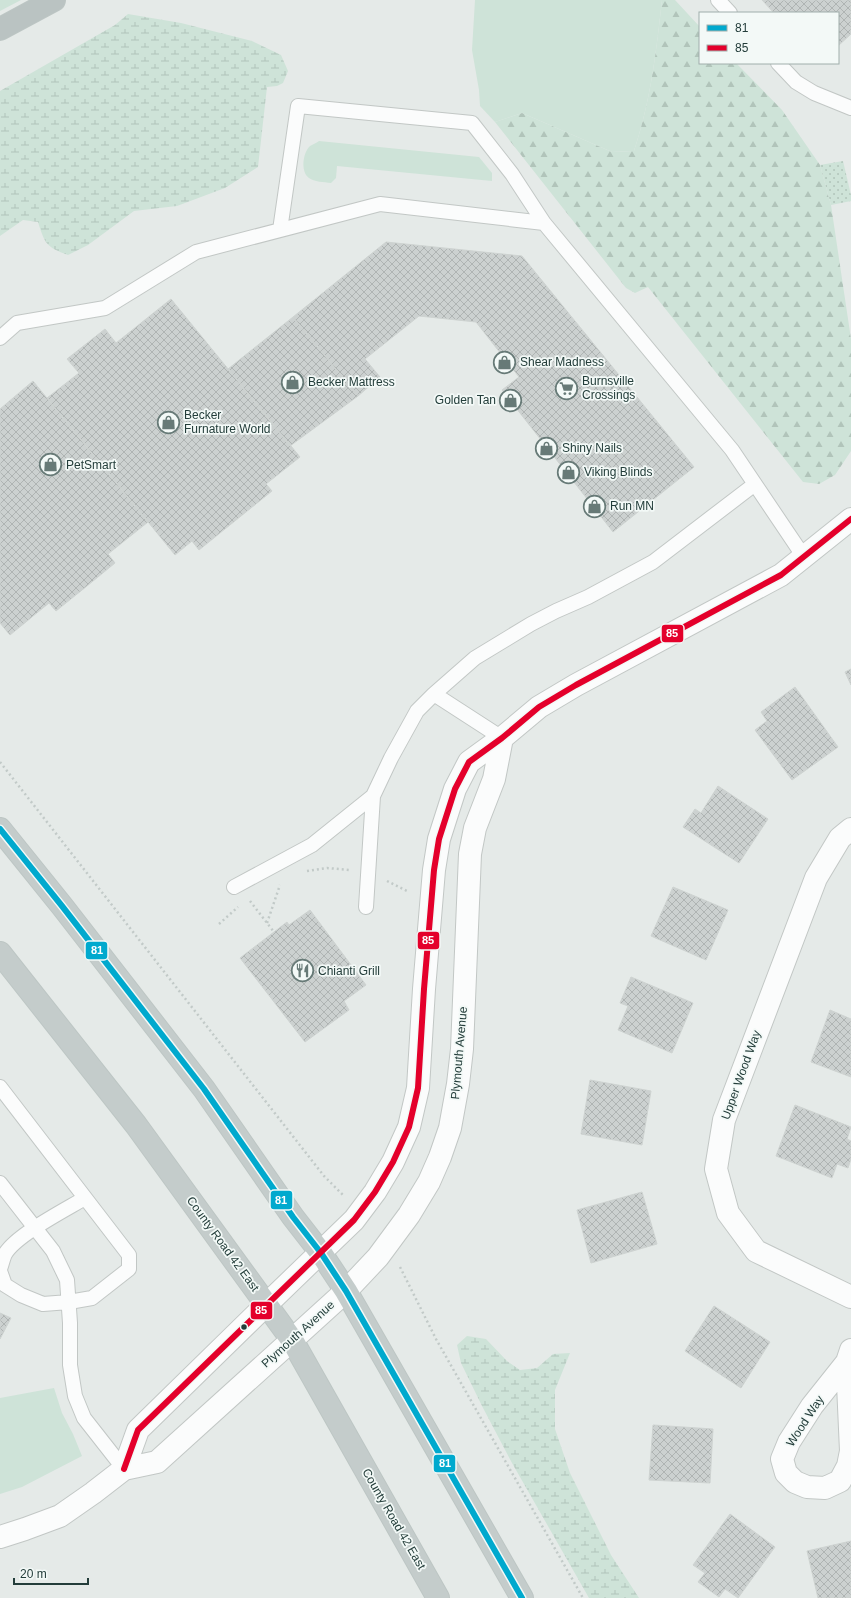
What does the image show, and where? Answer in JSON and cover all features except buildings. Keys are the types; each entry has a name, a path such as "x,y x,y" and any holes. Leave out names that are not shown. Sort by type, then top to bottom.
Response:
{"highway":[{"path":"0,29 54,0"},
{"path":"0,829 62,906 204,1089 293,1217 321,1253 346,1291 522,1598"},
{"name":"County Road 42 East","path":"0,953 136,1125 292,1340 438,1598"}],"street":[{"path":"124,1469 138,1430 354,1220 375,1192 393,1162 409,1127 418,1088 424,989 434,870 439,839 455,789 469,762 502,738 539,707 576,685 781,575 851,519"},
{"name":"Plymouth Avenue","path":"0,1537 25,1530 60,1516 124,1469 157,1462 346,1291 378,1257 409,1215 429,1182 450,1128 458,1084 462,1049 470,854 475,828 494,779 502,738"},
{"name":"Upper Wood Way","path":"851,829 840,838 816,878 724,1120 716,1169 728,1213 756,1250 851,1297"},
{"name":"Wood Way","path":"849,1356 851,1451 848,1466 840,1481 825,1488 807,1487 796,1482 786,1473 782,1459 789,1442 808,1412 849,1356"}],"lane":[{"path":"718,0 729,12"},
{"path":"779,64 796,82 814,93 851,108"},
{"path":"280,230 298,106 472,123 512,174 544,223 732,450 804,557"},
{"path":"0,338 18,323 106,308 196,252 380,204 544,223"},
{"path":"366,907 373,796 391,758 417,711 475,658 530,624 588,597 653,562 755,484"},
{"path":"434,694 502,738"},
{"path":"234,887 312,845 373,796"},
{"path":"0,1087 129,1255 129,1269 92,1298 43,1304 21,1295 5,1285 0,1270 5,1254 35,1228 85,1198"},
{"path":"0,1183 53,1252 67,1280 69,1302 70,1365 75,1396 84,1418 124,1469"}],"path":[{"path":"0,762 324,1176 360,1212"},
{"path":"267,923 292,855"},
{"path":"303,872 327,868 355,871 369,874 397,885 409,892"},
{"path":"234,887 247,898 274,932"},
{"path":"219,924 247,898"},
{"path":"386,1246 399,1264 436,1339 583,1598"}],"green space":[{"path":"0,0 21,0 0,11"},
{"path":"475,0 662,0 649,95 634,151 612,152 522,113 495,122 480,106 479,90 472,50"},
{"path":"662,0 675,0 699,26 699,64 737,64 782,110 820,165 831,205 851,339 851,451 835,475 819,484 803,482 648,287 635,293 626,288 495,122 522,113 612,152 634,151 645,113 655,58"},
{"path":"128,14 181,23 252,41 281,55 288,71 283,83 277,86 267,87 258,167 225,188 177,206 134,211 88,245 68,255 55,250 47,244 38,222 23,220 0,236 0,91 115,25"},
{"path":"319,141 479,157 492,173 492,181 337,166 336,178 331,183 316,181 309,178 304,171 304,157 310,146"},
{"path":"843,161 851,201 831,205 820,165"},
{"path":"467,1336 486,1339 507,1361 520,1370 537,1368 553,1354 570,1353 555,1390 555,1429 570,1473 611,1555 639,1598 589,1598 512,1463 461,1363 457,1345"},
{"path":"54,1388 62,1413 82,1456 22,1487 0,1494 0,1398"}],"transit line":[{"name":"85","path":"124,1469 138,1430 354,1220 375,1192 393,1162 409,1127 418,1088 424,989 434,870 439,839 455,789 469,762 502,738 539,707 576,685 781,575 851,519"},
{"name":"81","path":"0,829 62,906 204,1089 293,1217 321,1253 346,1291 522,1598"}],"place":[{"name":"Shear Madness","path":"505,362"},
{"name":"Becker Mattress","path":"293,382"},
{"name":"Burnsville Crossings","path":"567,388"},
{"name":"Golden Tan","path":"511,400"},
{"name":"Becker Furnature World","path":"169,422"},
{"name":"Shiny Nails","path":"547,448"},
{"name":"PetSmart","path":"51,465"},
{"name":"Viking Blinds","path":"568,472"},
{"name":"Run MN","path":"595,506"},
{"name":"Chianti Grill","path":"303,971"}]}
